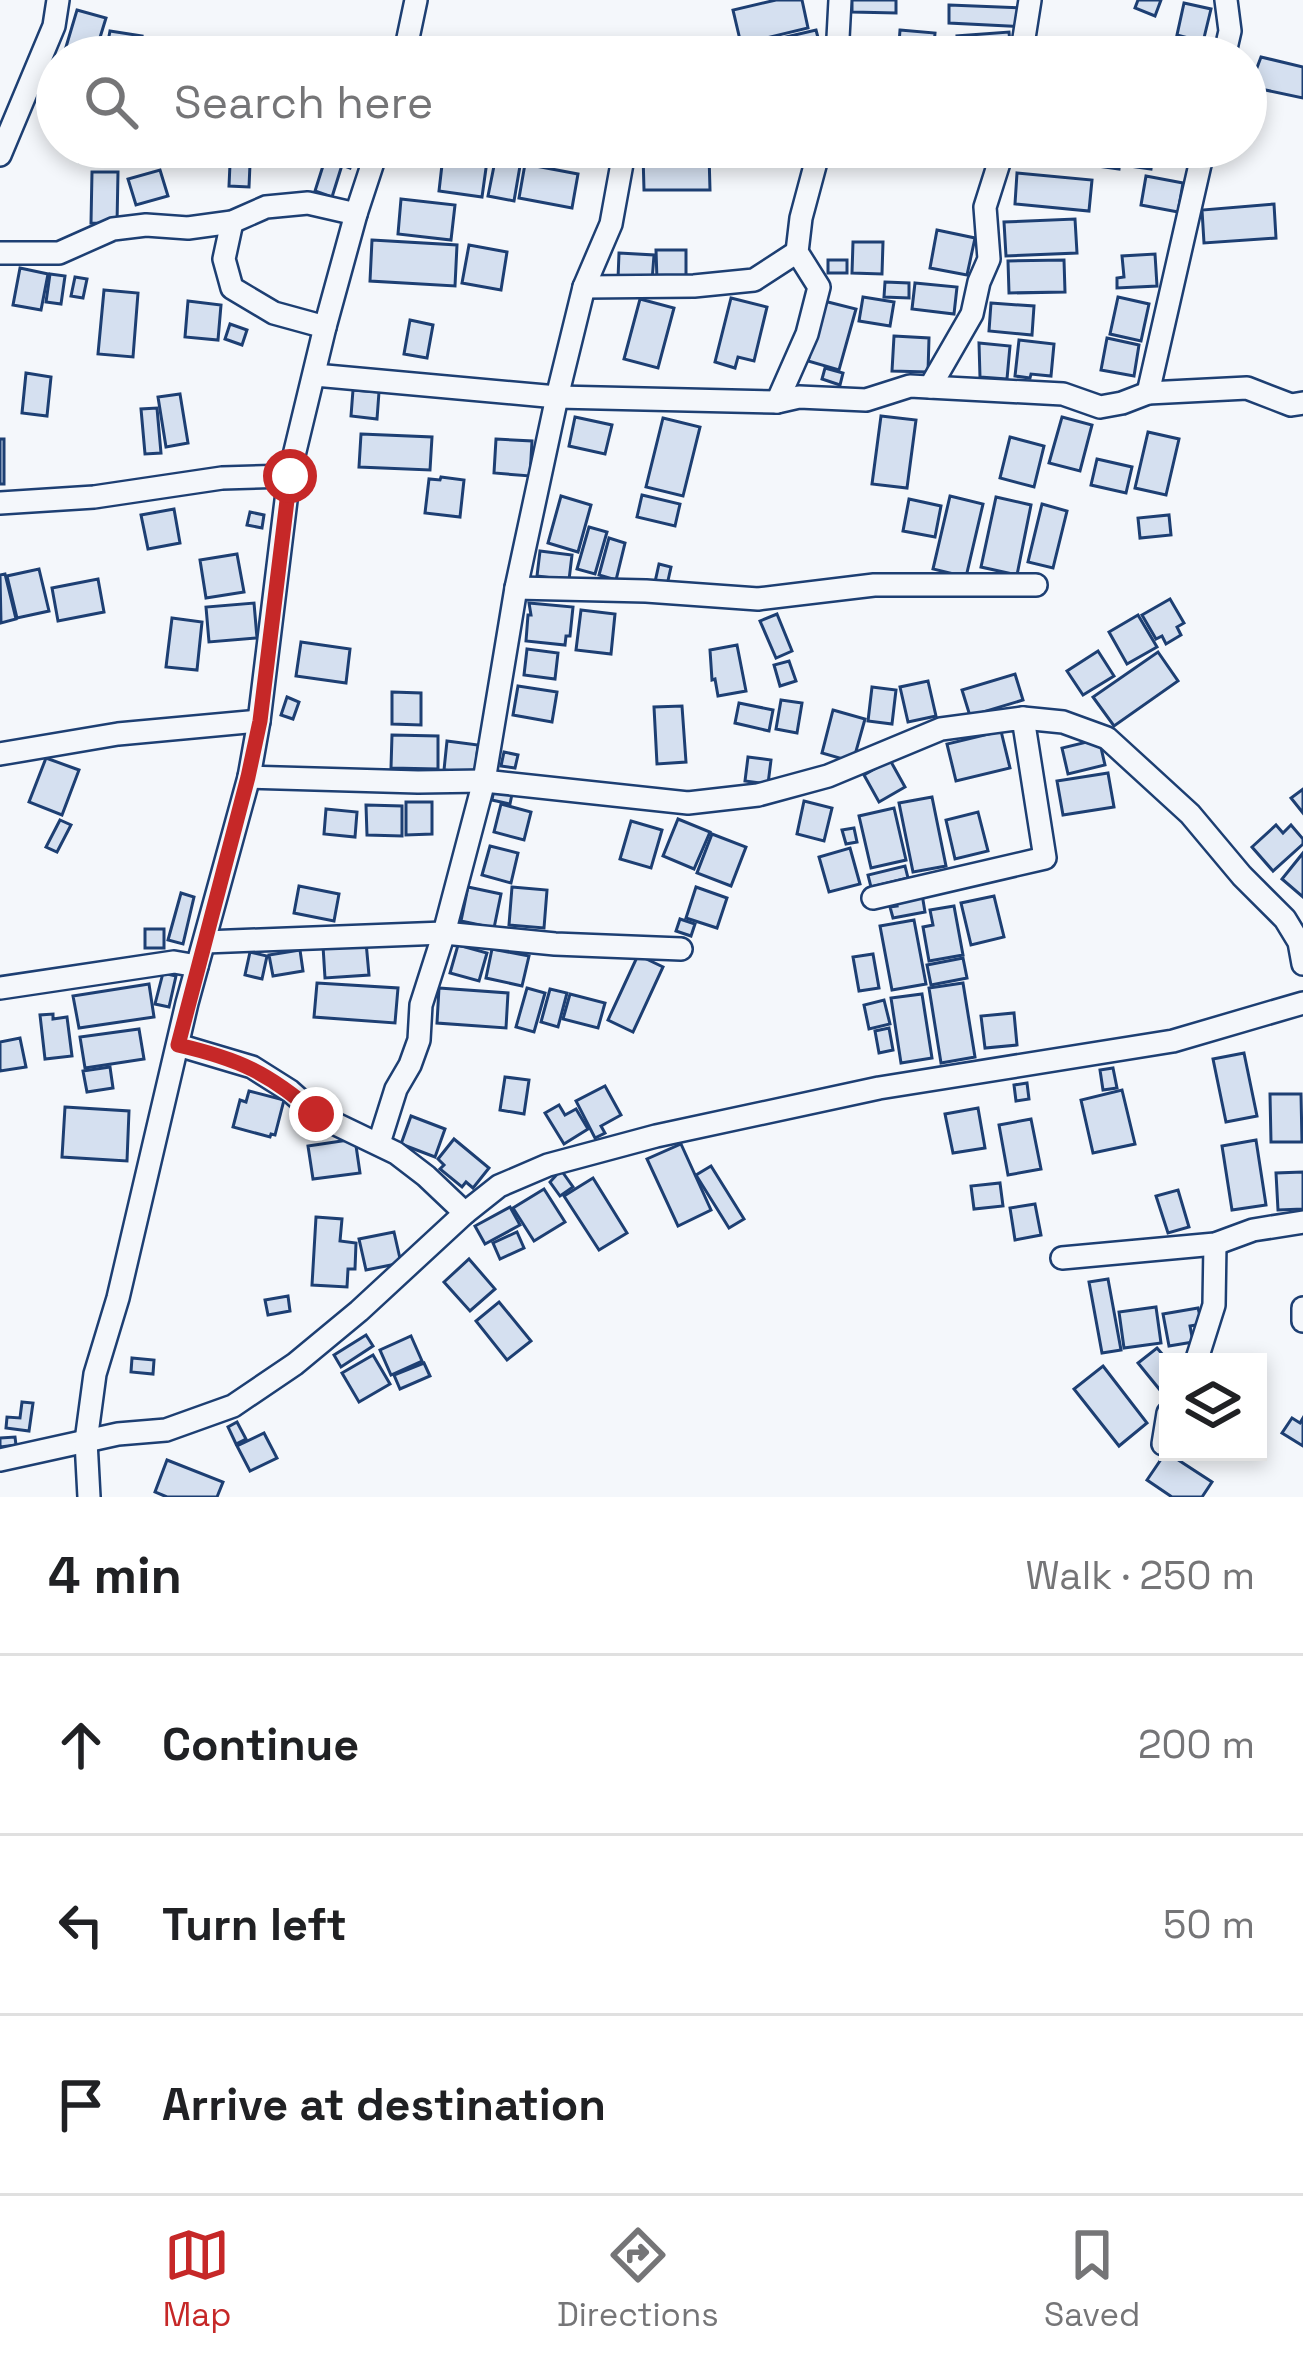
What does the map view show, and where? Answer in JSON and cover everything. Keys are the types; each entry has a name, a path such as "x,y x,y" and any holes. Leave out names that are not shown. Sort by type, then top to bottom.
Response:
{"street":[{"path":"50,36 58,0"},
{"path":"408,36 416,0"},
{"path":"838,36 840,0"},
{"path":"1024,36 1030,0"},
{"path":"1226,0 1229,36"},
{"path":"0,155 36,69"},
{"path":"89,1497 86,1441 95,1374 248,777 260,721 290,476 371,168"},
{"path":"379,1143 396,1089 419,1040 421,1005 484,781 516,588 556,397 584,286 611,224 621,168"},
{"path":"777,402 807,334 818,287 797,252 814,168"},
{"path":"930,387 972,314 989,259 985,207 997,168"},
{"path":"1148,393 1199,168"},
{"path":"0,253 58,253 113,229 232,222 266,207 308,203 356,214"},
{"path":"232,222 224,259 232,288 274,313 326,327"},
{"path":"584,286 694,286 754,280 797,252"},
{"path":"315,375 556,397 866,400 910,386 1063,394 1100,407 1148,393 1247,388 1291,405 1303,403"},
{"path":"0,503 94,497 222,478 290,476"},
{"path":"516,588 758,599 874,585 1036,585"},
{"path":"248,777 484,781 688,803 758,795 828,776 941,729 1023,718 1063,722 1107,738 1190,814 1285,919 1299,942 1303,964"},
{"path":"873,898 1045,858 1023,718"},
{"path":"0,754 118,734 260,721"},
{"path":"205,942 444,933 681,949"},
{"path":"0,988 174,962 197,966"},
{"path":"0,1460 166,1430 233,1406 295,1364 499,1186 548,1165 656,1136 879,1088 1173,1041 1303,1003"},
{"path":"178,1045 252,1067 316,1114 379,1143 426,1176 465,1213"},
{"path":"1063,1258 1215,1244 1253,1230 1303,1222"},
{"path":"1199,1353 1214,1305 1215,1244"},
{"path":"1303,1308 1303,1321"}],"building":[{"path":"776,0 802,0 808,28 774,36 739,36 733,10"},
{"path":"852,0 896,0 896,13 852,12"},
{"path":"1138,0 1161,0 1155,16 1135,8"},
{"path":"1184,3 1211,9 1204,36 1177,35"},
{"path":"949,5 1026,8 1026,27 949,23"},
{"path":"77,10 106,18 100,36 69,36"},
{"path":"900,30 935,33 935,36 900,36"},
{"path":"1009,32 1009,36 957,36"},
{"path":"1267,58 1303,67 1303,98 1267,90"},
{"path":"230,168 250,168 249,187 229,186"},
{"path":"322,168 341,168 332,197 315,191"},
{"path":"442,168 486,168 482,197 439,191"},
{"path":"494,168 520,168 514,201 488,196"},
{"path":"524,168 578,174 572,208 519,198"},
{"path":"643,168 709,168 710,190 644,190"},
{"path":"160,170 168,196 136,205 128,179"},
{"path":"92,172 118,172 117,224 91,223"},
{"path":"1017,173 1092,180 1089,211 1015,204"},
{"path":"1146,176 1183,183 1178,212 1141,205"},
{"path":"401,199 455,205 451,240 398,234"},
{"path":"1274,204 1276,238 1204,243 1202,210"},
{"path":"1075,219 1077,253 1006,256 1004,222"},
{"path":"937,230 975,238 967,275 930,268"},
{"path":"372,240 457,245 455,286 370,281"},
{"path":"853,242 883,242 882,274 852,273"},
{"path":"469,245 507,252 501,290 462,283"},
{"path":"656,250 686,250 686,280 657,280"},
{"path":"619,253 654,255 652,281 618,279"},
{"path":"1155,254 1157,286 1117,288 1117,278 1124,277 1122,256"},
{"path":"828,260 847,260 847,273 828,273"},
{"path":"1064,260 1065,292 1009,293 1008,261"},
{"path":"20,268 48,274 41,310 13,305"},
{"path":"50,274 65,276 61,304 46,302"},
{"path":"75,277 87,279 83,298 71,296"},
{"path":"885,282 909,283 909,298 884,297"},
{"path":"915,283 957,287 954,314 912,309"},
{"path":"104,290 138,293 133,357 98,354"},
{"path":"863,297 894,302 890,326 859,321"},
{"path":"1118,297 1149,304 1141,341 1110,334"},
{"path":"731,298 767,307 754,361 738,357 735,368 715,362"},
{"path":"640,299 674,308 658,368 624,359"},
{"path":"188,301 221,305 218,340 185,337"},
{"path":"824,301 856,309 839,370 808,361"},
{"path":"991,303 1034,306 1032,335 989,331"},
{"path":"410,320 433,325 427,358 404,354"},
{"path":"230,324 247,330 242,345 225,339"},
{"path":"894,336 929,338 928,372 892,371"},
{"path":"1107,338 1139,345 1134,376 1101,370"},
{"path":"1019,340 1054,344 1051,376 1015,376"},
{"path":"979,343 1010,346 1007,379 980,377"},
{"path":"825,368 843,373 840,385 822,379"},
{"path":"26,373 51,377 47,416 22,413"},
{"path":"353,390 379,392 377,419 351,416"},
{"path":"180,394 188,443 166,447 158,397"},
{"path":"157,408 161,453 145,454 141,409"},
{"path":"881,416 916,420 907,488 872,484"},
{"path":"575,417 612,425 605,454 569,446"},
{"path":"1062,417 1092,425 1080,471 1049,463"},
{"path":"663,418 700,427 683,496 646,487"},
{"path":"1148,432 1179,439 1166,495 1135,488"},
{"path":"361,434 432,437 430,470 359,467"},
{"path":"1010,437 1044,446 1034,487 1000,478"},
{"path":"0,439 4,439 4,484 0,484"},
{"path":"496,439 532,441 530,476 494,473"},
{"path":"1097,459 1132,467 1126,493 1091,485"},
{"path":"429,479 464,480 460,517 425,513"},
{"path":"642,495 680,504 675,526 637,517"},
{"path":"561,496 591,505 578,552 548,543"},
{"path":"950,496 983,504 966,577 933,569"},
{"path":"996,497 1031,505 1017,575 981,567"},
{"path":"909,499 941,506 935,537 903,531"},
{"path":"1042,504 1067,511 1053,568 1028,562"},
{"path":"174,509 180,543 148,549 141,515"},
{"path":"250,512 264,515 262,528 247,525"},
{"path":"1169,515 1171,535 1140,538 1138,518"},
{"path":"589,527 607,532 595,574 577,569"},
{"path":"609,538 625,543 616,580 599,575"},
{"path":"540,551 572,555 569,580 537,576"},
{"path":"237,554 244,592 206,598 200,560"},
{"path":"659,564 671,567 667,585 655,582"},
{"path":"39,569 49,611 17,618 7,576"},
{"path":"5,574 16,619 1,623 0,575"},
{"path":"98,579 104,612 58,621 52,588"},
{"path":"1170,599 1184,623 1177,627 1181,635 1166,644 1162,636 1156,639 1142,615"},
{"path":"254,603 257,638 209,642 206,607"},
{"path":"529,603 573,607 565,645 526,641"},
{"path":"581,610 615,614 611,654 576,650"},
{"path":"777,614 792,651 776,658 760,621"},
{"path":"1138,615 1157,647 1127,664 1109,632"},
{"path":"172,618 202,622 197,670 166,667"},
{"path":"301,642 350,649 346,683 296,676"},
{"path":"737,645 746,691 718,696 710,650"},
{"path":"527,649 558,653 555,679 524,675"},
{"path":"1098,651 1114,676 1083,695 1067,671"},
{"path":"1158,652 1178,681 1114,726 1093,697"},
{"path":"789,661 796,681 780,686 774,665"},
{"path":"1015,674 1023,700 970,716 962,690"},
{"path":"928,681 936,716 908,722 900,687"},
{"path":"518,686 557,692 552,722 513,715"},
{"path":"872,687 896,690 892,724 868,721"},
{"path":"392,692 421,693 421,725 392,724"},
{"path":"287,697 299,702 293,719 281,715"},
{"path":"781,700 802,703 797,733 776,729"},
{"path":"739,703 773,710 769,731 735,723"},
{"path":"682,706 686,762 657,764 654,707"},
{"path":"833,710 865,719 853,762 822,753"},
{"path":"1001,731 1010,768 956,781 947,744"},
{"path":"392,735 438,736 438,769 391,768"},
{"path":"1099,739 1105,765 1068,774 1062,748"},
{"path":"447,741 478,745 475,774 444,770"},
{"path":"504,752 518,755 515,768 501,766"},
{"path":"748,757 771,760 768,784 745,781"},
{"path":"46,758 79,770 62,815 29,802"},
{"path":"890,760 905,787 879,802 864,775"},
{"path":"1108,773 1114,807 1063,815 1057,781"},
{"path":"494,789 512,794 510,804 492,800"},
{"path":"1303,789 1303,813 1291,798"},
{"path":"932,797 946,866 913,872 899,803"},
{"path":"804,801 832,808 824,841 797,834"},
{"path":"406,802 432,802 432,834 406,835"},
{"path":"501,804 531,812 524,840 494,832"},
{"path":"366,805 402,806 402,836 367,835"},
{"path":"894,808 906,860 871,868 859,816"},
{"path":"326,809 357,812 355,837 324,834"},
{"path":"978,812 988,851 955,859 946,820"},
{"path":"678,819 710,832 694,869 663,856"},
{"path":"60,820 71,825 57,852 46,847"},
{"path":"631,821 662,830 651,868 620,859"},
{"path":"1276,825 1283,833 1291,825 1303,844 1273,871 1252,847"},
{"path":"854,828 857,842 846,844 842,830"},
{"path":"712,834 746,847 731,886 697,873"},
{"path":"490,846 518,853 511,883 482,875"},
{"path":"850,848 860,884 829,892 819,857"},
{"path":"1303,853 1303,897 1282,879"},
{"path":"905,866 908,878 871,887 868,875"},
{"path":"299,886 339,894 334,921 294,913"},
{"path":"468,887 501,894 494,928 461,921"},
{"path":"512,887 547,890 544,928 509,925"},
{"path":"696,887 727,898 717,928 686,918"},
{"path":"181,893 194,897 183,944 168,940"},
{"path":"922,894 925,912 893,918 890,907 897,906 895,899"},
{"path":"994,896 1004,937 971,945 961,903"},
{"path":"954,906 963,955 929,961 923,927 933,925 930,910"},
{"path":"680,919 695,924 691,936 676,931"},
{"path":"914,920 926,984 892,990 880,926"},
{"path":"145,929 164,929 164,948 145,948"},
{"path":"366,942 369,975 325,978 323,946"},
{"path":"458,945 487,953 479,981 450,973"},
{"path":"492,949 529,956 522,986 486,978"},
{"path":"300,950 303,971 273,976 269,955"},
{"path":"250,952 267,956 262,979 245,975"},
{"path":"873,954 879,988 859,991 853,957"},
{"path":"638,955 663,967 633,1032 608,1020"},
{"path":"963,958 967,978 931,985 927,965"},
{"path":"163,973 176,976 169,1007 155,1004"},
{"path":"317,983 398,988 395,1023 314,1017"},
{"path":"963,983 975,1057 941,1063 929,988"},
{"path":"149,984 154,1017 79,1028 73,996"},
{"path":"439,988 508,993 506,1028 437,1023"},
{"path":"527,988 545,993 534,1032 516,1027"},
{"path":"550,989 567,993 558,1027 541,1022"},
{"path":"570,994 605,1003 598,1028 563,1019"},
{"path":"922,994 932,1058 901,1063 891,998"},
{"path":"884,1000 890,1024 869,1029 864,1005"},
{"path":"1014,1013 1017,1045 985,1048 981,1016"},
{"path":"53,1014 53,1019 67,1017 72,1056 45,1059 40,1015"},
{"path":"889,1028 893,1050 879,1053 875,1031"},
{"path":"139,1029 144,1059 85,1068 80,1037"},
{"path":"20,1038 26,1067 0,1071 0,1042"},
{"path":"1244,1053 1257,1116 1226,1122 1213,1059"},
{"path":"110,1067 113,1088 87,1092 83,1071"},
{"path":"1113,1068 1117,1088 1103,1090 1100,1070"},
{"path":"505,1077 529,1080 524,1114 500,1110"},
{"path":"1027,1083 1029,1099 1016,1101 1014,1085"},
{"path":"605,1086 621,1115 601,1126 605,1133 595,1138 576,1101"},
{"path":"1122,1090 1135,1144 1093,1153 1081,1100"},
{"path":"249,1091 284,1100 275,1135 233,1127 240,1100 246,1102"},
{"path":"1270,1094 1301,1094 1302,1142 1271,1142"},
{"path":"559,1105 565,1115 576,1109 588,1129 564,1144 545,1113"},
{"path":"65,1107 129,1111 127,1161 62,1157"},
{"path":"978,1108 985,1148 953,1153 945,1114"},
{"path":"411,1116 445,1129 435,1157 401,1144"},
{"path":"1031,1119 1041,1169 1008,1175 999,1125"},
{"path":"355,1139 360,1173 313,1179 308,1146"},
{"path":"454,1139 489,1168 473,1188 466,1182 462,1187 440,1169 444,1165 438,1159"},
{"path":"1256,1140 1266,1205 1232,1210 1222,1146"},
{"path":"681,1144 711,1210 678,1226 647,1159"},
{"path":"711,1166 744,1219 729,1228 696,1175"},
{"path":"561,1170 573,1187 560,1196 550,1182"},
{"path":"1303,1172 1303,1209 1278,1210 1276,1173"},
{"path":"593,1178 627,1233 599,1250 564,1196"},
{"path":"1000,1183 1003,1206 974,1209 971,1186"},
{"path":"544,1189 565,1222 534,1241 513,1208"},
{"path":"1178,1190 1189,1227 1168,1233 1156,1196"},
{"path":"1035,1204 1041,1235 1015,1240 1010,1208"},
{"path":"510,1207 520,1225 485,1244 475,1226"},
{"path":"316,1217 342,1219 340,1241 356,1243 355,1269 348,1269 347,1287 312,1285"},
{"path":"394,1232 401,1263 366,1270 359,1239"},
{"path":"517,1232 524,1248 500,1259 493,1243"},
{"path":"469,1259 495,1289 470,1311 444,1282"},
{"path":"1108,1279 1121,1350 1102,1353 1089,1282"},
{"path":"288,1296 290,1311 268,1315 265,1300"},
{"path":"499,1302 531,1341 507,1360 476,1321"},
{"path":"1156,1307 1161,1343 1124,1348 1119,1312"},
{"path":"1198,1308 1202,1324 1190,1326 1193,1342 1169,1346 1163,1314"},
{"path":"366,1335 373,1346 341,1367 334,1355"},
{"path":"411,1336 422,1361 391,1375 380,1350"},
{"path":"1157,1348 1161,1353 1159,1389 1138,1363"},
{"path":"373,1355 390,1384 359,1402 342,1373"},
{"path":"132,1358 154,1360 153,1374 131,1372"},
{"path":"424,1363 430,1376 400,1389 394,1375"},
{"path":"1103,1366 1147,1423 1119,1446 1074,1389"},
{"path":"22,1402 33,1403 29,1431 6,1428 7,1417 20,1418"},
{"path":"1292,1418 1300,1423 1303,1418 1303,1446 1282,1433"},
{"path":"237,1422 246,1439 236,1444 228,1427"},
{"path":"264,1433 277,1458 250,1471 237,1446"},
{"path":"15,1437 16,1445 0,1447 0,1438"},
{"path":"167,1460 223,1482 217,1497 167,1497 155,1492"},
{"path":"1160,1461 1180,1461 1212,1482 1202,1497 1172,1497 1147,1480"}],"route":[{"path":"290,476 260,721 178,1045 252,1067 316,1114"}]}
